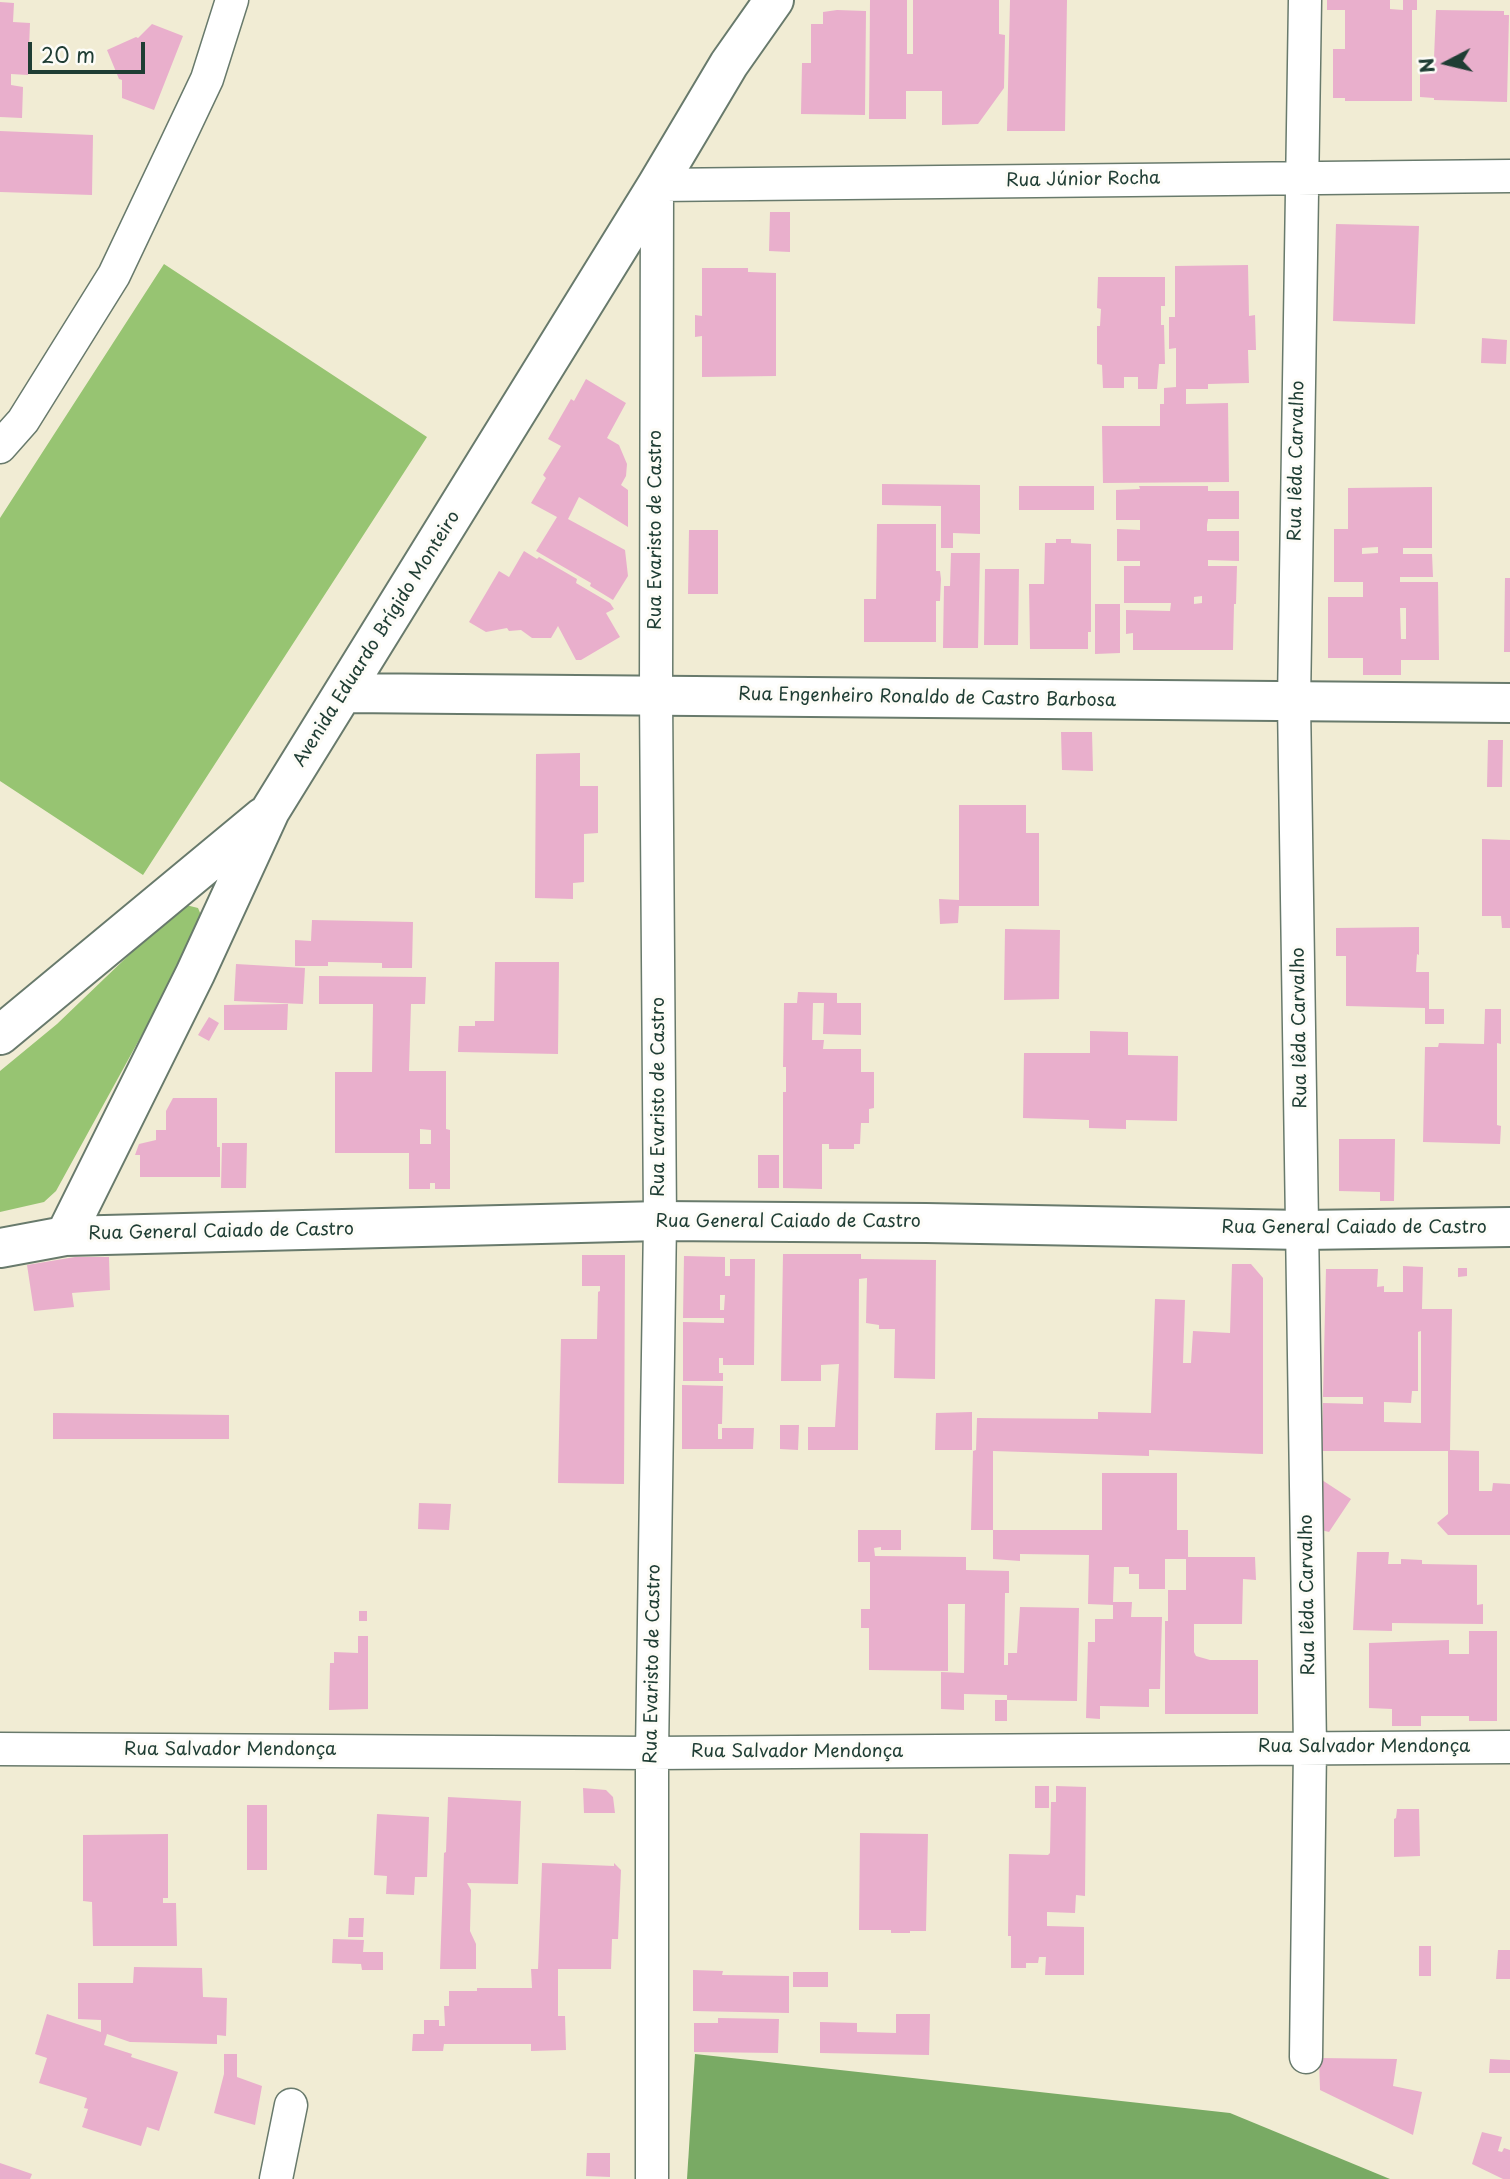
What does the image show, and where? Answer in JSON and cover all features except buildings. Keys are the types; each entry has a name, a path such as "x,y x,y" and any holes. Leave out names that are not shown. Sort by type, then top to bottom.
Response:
{"street":[{"path":"0,447 23,421 114,275 207,79 232,0"},
{"name":"Avenida Eduardo Brígido Monteiro","path":"729,64 750,0"},
{"name":"Avenida Eduardo Brígido Monteiro","path":"65,1236 195,974 270,811 729,64 774,0"},
{"name":"Rua Iêda Carvalho","path":"1305,0 1294,702 1310,1747 1306,2057"},
{"name":"Rua Júnior Rocha","path":"657,185 1510,176"},
{"name":"Rua Evaristo de Castro","path":"652,2178 652,1753 660,1221 656,695 657,185"},
{"name":"Rua Engenheiro Ronaldo de Castro Barbosa","path":"344,693 1510,703"},
{"path":"0,1035 270,811"},
{"name":"Rua General Caiado de Castro","path":"0,1248 65,1236 660,1221 1303,1230 1510,1227"},
{"name":"Rua Salvador Mendonça","path":"0,1749 652,1753 1510,1747"},
{"path":"276,2179 291,2105"}],"green space":[{"path":"164,264 427,437 143,875 0,781 0,518"},
{"path":"186,905 198,908 201,915 200,929 56,1191 44,1202 0,1212 0,1071 57,1024 154,931"},
{"path":"695,2054 1230,2113 1390,2179 687,2179"}]}
